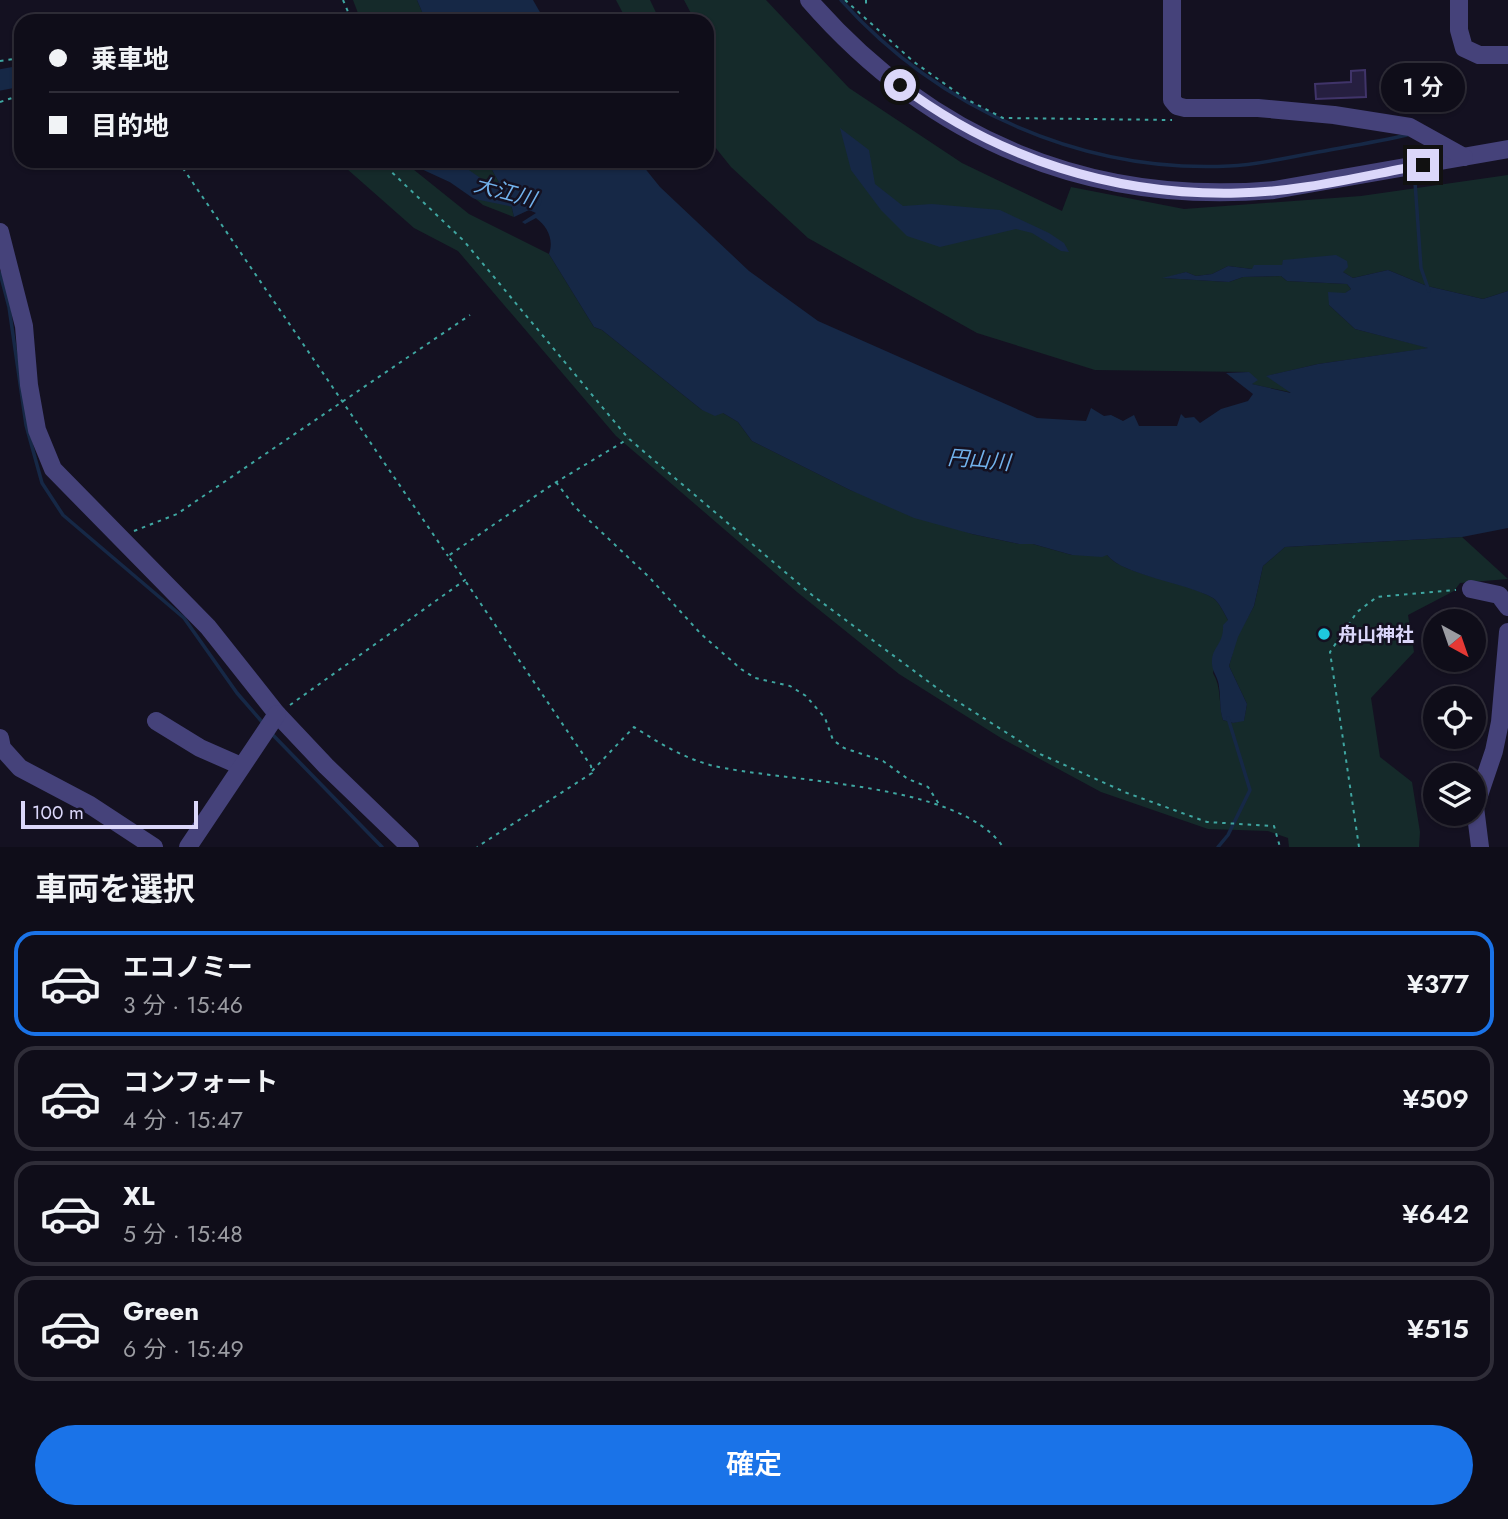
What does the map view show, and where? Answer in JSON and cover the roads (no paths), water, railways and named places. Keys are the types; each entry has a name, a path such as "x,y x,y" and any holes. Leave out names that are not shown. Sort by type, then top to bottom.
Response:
{"street":[{"path":"809,0 856,50 931,108 981,137 1057,169 1146,189 1240,193 1274,190 1508,149"},
{"path":"1172,0 1172,100 1177,106 1258,108 1334,115 1410,127 1464,158"},
{"path":"1459,0 1459,30 1464,48 1479,55 1508,55"},
{"path":"0,232 24,326 29,385 37,430 53,469 208,627 277,714 326,766 410,847"},
{"path":"1471,589 1499,595 1508,607"},
{"path":"1480,847 1475,807 1504,723 1508,632"},
{"path":"191,846 277,714"},
{"path":"156,721 200,748 241,766"},
{"path":"0,738 2,748 20,768 90,805 154,847"}],"water":[{"path":"417,0 533,0 541,14 423,14"},
{"path":"840,128 869,150 875,184 903,206 932,204 1000,210 1049,233 1064,243 1069,252 1061,251 1032,233 1016,229 940,247 907,236 881,210 851,170"},
{"name":"円山川","path":"491,168 645,168 660,187 749,271 818,321 1037,418 1086,421 1091,408 1104,416 1111,415 1123,421 1134,415 1139,426 1177,426 1181,414 1185,418 1194,417 1200,423 1221,409 1248,401 1253,394 1226,373 1249,372 1258,380 1252,384 1291,393 1266,376 1318,364 1428,348 1355,329 1329,305 1328,292 1345,293 1351,289 1347,284 1287,281 1281,276 1243,277 1229,282 1162,278 1186,272 1196,276 1212,274 1228,266 1252,269 1254,265 1282,265 1283,260 1336,255 1347,261 1348,267 1343,272 1353,278 1388,270 1427,286 1483,299 1508,291 1508,528 1462,537 1285,547 1263,566 1254,606 1238,637 1229,666 1247,704 1244,721 1233,723 1223,720 1219,684 1212,661 1222,637 1223,625 1228,620 1213,598 1187,587 1141,574 1115,562 1107,555 1072,555 1033,544 1019,544 972,534 914,518 850,490 752,441 738,422 723,413 715,416 702,410 602,330 594,327 549,254 551,244 544,225 536,218 525,224 522,222 536,213 529,210 514,217 511,204"}],"waterway":[{"path":"841,0 880,39 922,73 968,102 1017,127 1067,145 1120,158 1174,165 1229,166 1271,161 1407,135"},
{"name":"大江川","path":"0,80 14,77"},
{"name":"大江川","path":"444,168 478,189 531,200"},
{"path":"1415,182 1421,268 1429,291"},
{"path":"0,273 9,307 26,425 42,483 63,515 184,618 237,693 263,723"},
{"path":"1218,847 1228,835 1250,790 1228,718"},
{"path":"270,732 382,847"}],"place":[{"name":"舟山神社","path":"1324,634"}]}
